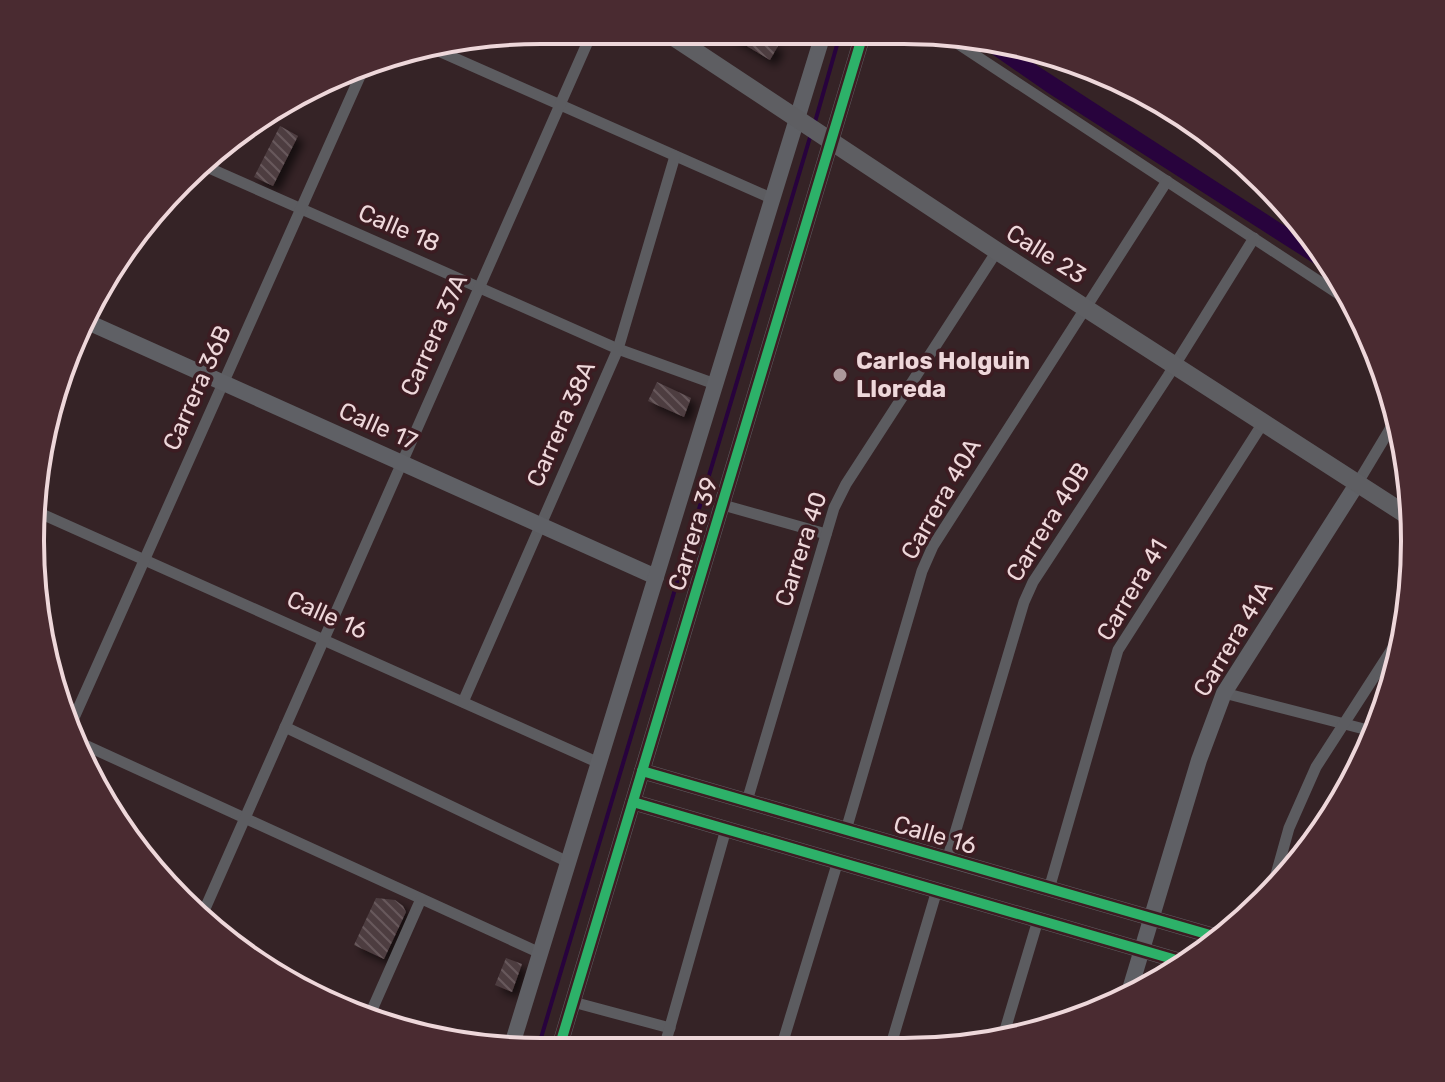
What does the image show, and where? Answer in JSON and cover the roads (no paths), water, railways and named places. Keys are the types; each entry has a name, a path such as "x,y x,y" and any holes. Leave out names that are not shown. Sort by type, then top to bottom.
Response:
{"main road":[{"name":"Calle 23","path":"684,44 997,251 1400,511"}],"street":[{"name":"Carrera 37A","path":"206,908 587,44"},
{"name":"Carrera 39","path":"514,1037 773,199 803,122 821,44"},
{"name":"Carrera 39","path":"562,1038 860,44"},
{"path":"964,47 1332,290"},
{"path":"445,54 773,199"},
{"name":"Carrera 36B","path":"75,715 359,79"},
{"name":"Carrera 38A","path":"463,702 618,349 675,156"},
{"name":"Calle 18","path":"211,169 618,349 715,384"},
{"name":"Carrera 40A","path":"846,830 922,571 933,546 1167,181"},
{"name":"Carrera 40B","path":"947,860 1024,602 1033,582 1254,238"},
{"name":"Carrera 40","path":"747,801 834,508 846,484 997,251"},
{"name":"Calle 17","path":"93,325 656,577"},
{"name":"Carrera 41","path":"1049,889 1118,650 1263,423"},
{"name":"Carrera 41A","path":"1132,983 1199,760 1224,693 1388,432"},
{"path":"723,505 826,534"},
{"name":"Calle 16","path":"45,515 599,763"},
{"path":"1277,870 1301,798 1342,723 1387,656"},
{"path":"1224,693 1364,729"},
{"path":"285,727 568,862"},
{"path":"89,747 540,953"},
{"name":"Calle 16","path":"642,771 1208,934"},
{"path":"633,802 1172,959"},
{"path":"667,1038 726,829"},
{"path":"784,1038 838,861"},
{"path":"893,1038 937,890"},
{"path":"373,1009 421,899"},
{"path":"1006,1027 1038,920"},
{"path":"573,1002 670,1028"}],"waterway":[{"path":"815,122 837,44"},
{"path":"541,1038 811,134"}],"place":[{"name":"Carlos Holguin Lloreda","path":"840,375"}]}
